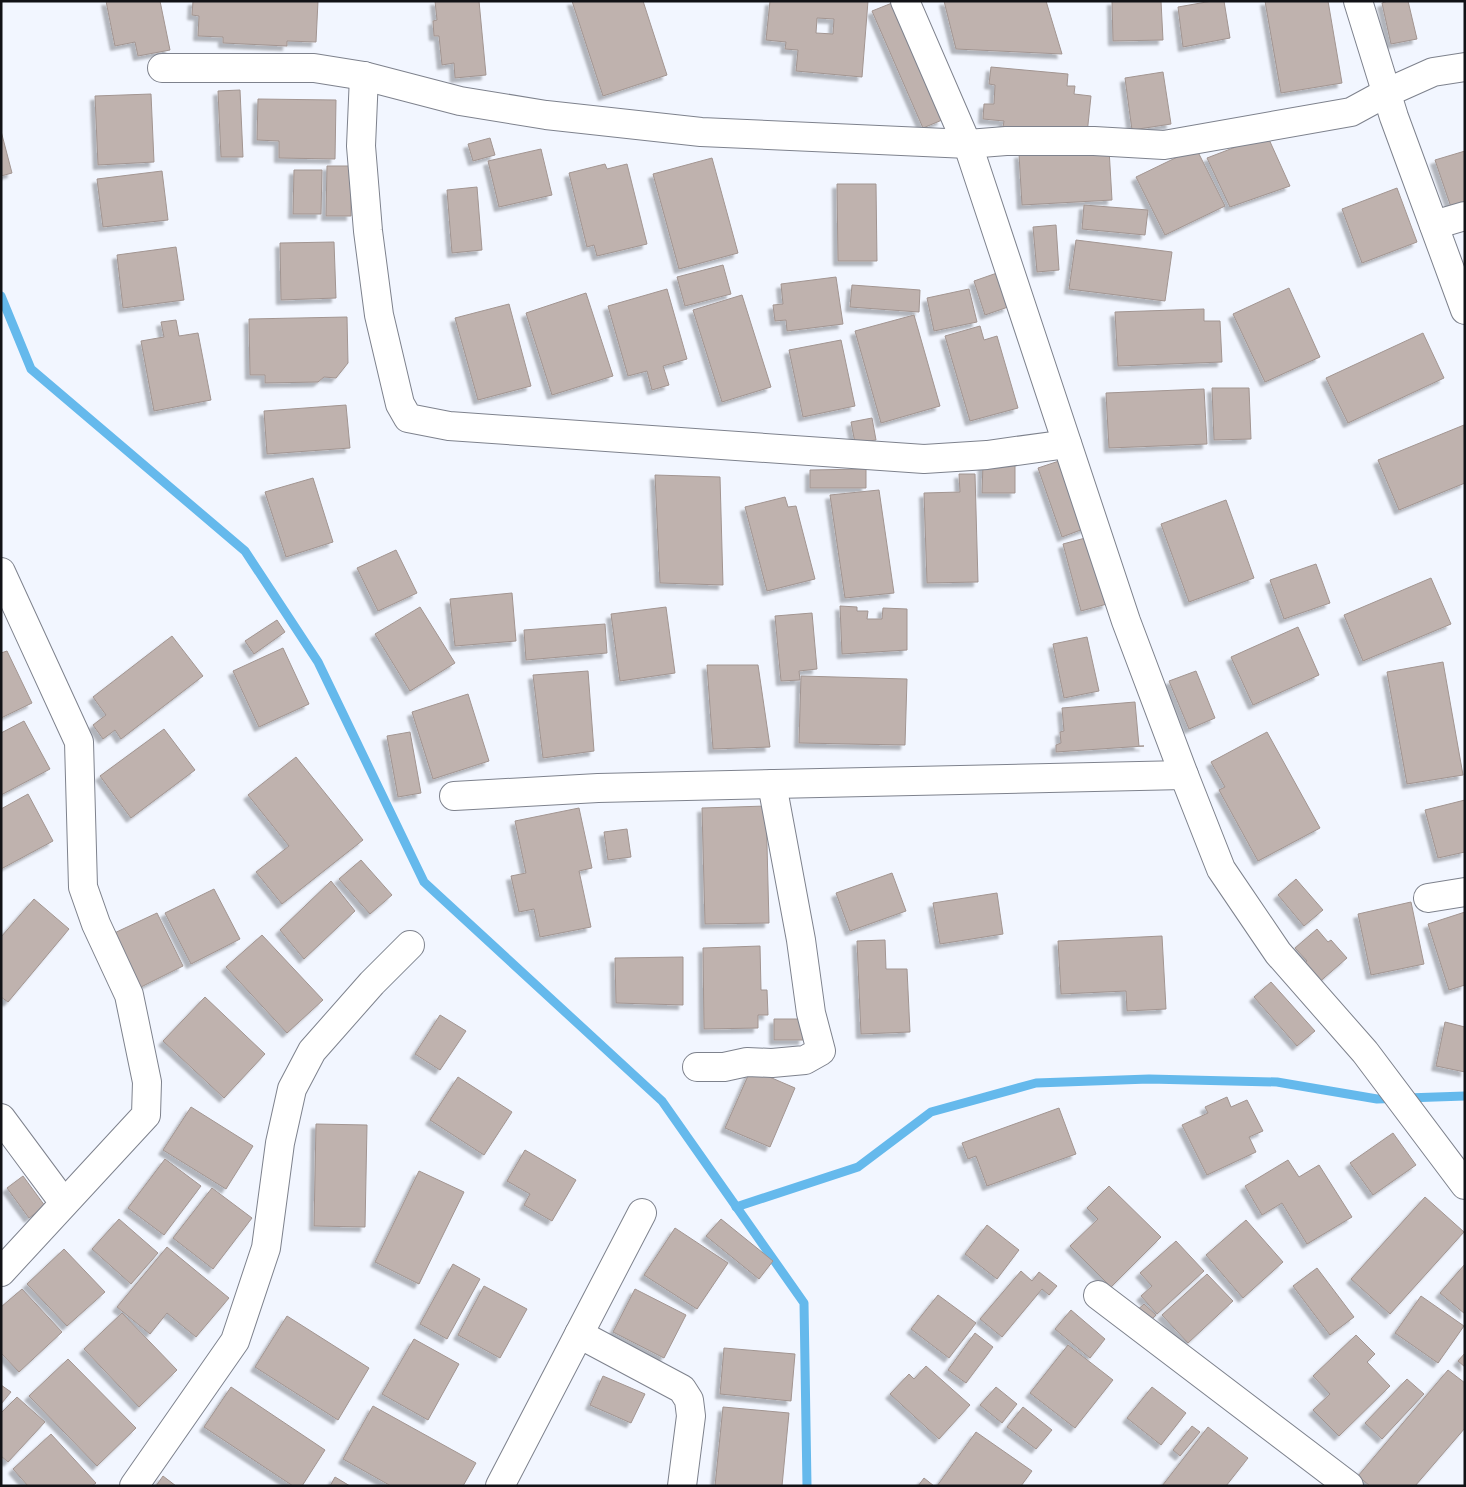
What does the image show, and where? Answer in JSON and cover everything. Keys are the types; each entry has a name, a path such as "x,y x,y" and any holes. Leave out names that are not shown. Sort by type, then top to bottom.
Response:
{"street":[{"path":"905,1 968,144 1126,621 1222,869 1278,953 1365,1052 1465,1185"},
{"path":"1358,1 1386,92 1465,310"},
{"path":"162,68 314,68 364,76 460,101 556,116 701,132 968,144 1006,141 1055,141 1164,145 1351,112 1386,92 1433,72 1465,67"},
{"path":"364,76 361,146 368,231 379,314 400,404 408,418 449,426 924,459 987,455 1067,444"},
{"path":"1434,225 1465,216"},
{"path":"1,572 79,742 83,887 96,924 129,995 147,1082 146,1115 1,1272"},
{"path":"454,796 608,788 1184,774"},
{"path":"697,1067 724,1067 747,1062 772,1063 805,1060 821,1051 810,1013 800,940 772,784"},
{"path":"1428,898 1465,892"},
{"path":"134,1486 235,1341 266,1248 280,1143 292,1089 312,1051 372,983 410,945"},
{"path":"1,1118 64,1203"},
{"path":"500,1486 642,1213"},
{"path":"1098,1295 1349,1486"},
{"path":"579,1334 682,1389 689,1400 690,1416 682,1486"}],"building":[{"path":"106,1 160,1 170,50 138,56 135,42 115,46"},
{"path":"193,1 318,1 316,42 287,41 287,46 223,43 223,37 198,36 199,16 192,15"},
{"path":"435,1 479,1 486,75 455,78 454,63 442,65 439,36 434,36 433,21 437,20"},
{"path":"572,1 643,1 667,75 603,96"},
{"path":"770,1 868,1 862,77 796,71 798,50 785,49 786,42 766,40","holes":["817,18 834,19 833,34 816,33"]},
{"path":"944,1 1046,1 1062,54 956,49"},
{"path":"1112,1 1161,1 1163,40 1113,41"},
{"path":"1212,1 1224,1 1230,38 1183,47 1178,7"},
{"path":"1265,1 1328,1 1342,83 1281,93"},
{"path":"1388,1 1408,1 1417,39 1391,44 1382,3"},
{"path":"892,3 942,120 923,128 872,11"},
{"path":"991,67 1068,74 1067,86 1075,86 1074,94 1091,96 1087,134 1003,127 1004,121 983,119 984,104 994,104 995,85 989,84"},
{"path":"1163,72 1171,124 1132,130 1125,78"},
{"path":"240,90 243,157 221,157 218,91"},
{"path":"151,94 154,162 98,165 95,96"},
{"path":"258,99 336,100 335,159 279,158 279,141 257,140"},
{"path":"1,131 12,173 1,176"},
{"path":"1267,135 1290,186 1230,207 1207,158"},
{"path":"490,138 495,155 473,161 468,144"},
{"path":"1196,148 1225,206 1165,235 1136,177"},
{"path":"541,149 552,195 499,207 488,161"},
{"path":"1109,149 1112,200 1022,205 1019,154"},
{"path":"1465,151 1465,209 1453,213 1435,160"},
{"path":"712,158 738,253 679,269 653,174"},
{"path":"605,164 607,169 627,164 647,244 597,256 594,245 587,247 569,173"},
{"path":"327,166 351,166 351,216 326,216"},
{"path":"294,170 322,170 321,214 293,214"},
{"path":"162,171 168,220 103,227 97,179"},
{"path":"837,184 876,184 877,261 838,261"},
{"path":"477,187 482,250 452,253 447,190"},
{"path":"1397,188 1417,242 1362,263 1342,209"},
{"path":"1084,205 1148,210 1145,235 1082,229"},
{"path":"1056,225 1059,270 1037,272 1033,227"},
{"path":"1076,240 1172,252 1165,301 1069,289"},
{"path":"334,242 336,298 281,300 280,243"},
{"path":"176,247 184,300 123,308 117,255"},
{"path":"723,265 731,294 685,306 677,277"},
{"path":"997,273 1008,307 985,315 974,281"},
{"path":"836,277 843,324 787,331 786,320 775,321 773,305 783,304 781,284"},
{"path":"852,285 920,290 919,312 850,307"},
{"path":"1289,288 1320,357 1265,382 1233,314"},
{"path":"667,289 687,359 663,366 669,385 652,390 647,371 628,376 608,306"},
{"path":"969,289 977,322 934,331 927,298"},
{"path":"586,293 613,376 552,395 526,313"},
{"path":"742,295 771,387 722,402 693,310"},
{"path":"509,304 531,386 478,400 455,318"},
{"path":"1204,309 1204,321 1220,321 1222,362 1118,366 1115,312"},
{"path":"914,315 940,406 881,423 855,331"},
{"path":"347,317 348,363 336,378 324,377 318,382 265,383 265,375 250,375 249,319"},
{"path":"176,320 179,336 198,333 211,400 154,411 141,341 164,337 161,322"},
{"path":"980,326 984,340 997,336 1018,408 970,421 945,336"},
{"path":"1423,333 1444,378 1348,423 1326,378"},
{"path":"841,340 855,406 803,417 789,350"},
{"path":"1212,388 1249,388 1251,439 1214,440"},
{"path":"1204,389 1207,444 1109,448 1106,393"},
{"path":"346,405 350,448 267,454 264,411"},
{"path":"872,418 876,440 855,443 851,422"},
{"path":"1464,425 1465,483 1399,510 1378,460"},
{"path":"1062,460 1086,528 1062,537 1038,468"},
{"path":"983,463 1015,465 1015,493 982,493"},
{"path":"866,469 866,488 810,488 810,470"},
{"path":"959,474 975,474 978,582 927,583 924,493 960,492"},
{"path":"655,475 720,477 723,585 660,583"},
{"path":"313,478 333,542 286,557 265,492"},
{"path":"879,490 894,593 845,598 830,495"},
{"path":"785,497 788,507 796,506 815,579 767,591 745,507"},
{"path":"1226,500 1254,578 1189,602 1161,524"},
{"path":"1089,537 1107,604 1081,611 1063,544"},
{"path":"396,550 417,593 378,611 357,568"},
{"path":"1316,564 1330,603 1284,619 1270,580"},
{"path":"1431,578 1451,624 1363,661 1344,615"},
{"path":"512,593 516,641 455,646 450,599"},
{"path":"840,606 857,607 857,611 868,611 867,619 882,619 883,608 907,609 907,650 842,654"},
{"path":"420,607 455,663 410,691 375,634"},
{"path":"666,607 675,673 620,681 611,614"},
{"path":"812,613 817,669 799,671 800,680 781,681 775,616"},
{"path":"277,620 285,632 254,654 245,641"},
{"path":"605,624 607,653 526,660 524,630"},
{"path":"1298,627 1319,675 1253,705 1231,657"},
{"path":"172,636 203,676 121,739 115,730 103,739 93,725 106,715 93,697"},
{"path":"1087,637 1099,691 1064,698 1053,644"},
{"path":"283,648 309,704 259,727 233,671"},
{"path":"7,651 32,703 1,718 1,653"},
{"path":"1443,662 1463,775 1407,784 1387,672"},
{"path":"707,665 758,665 770,747 713,749"},
{"path":"588,671 594,751 543,758 533,675"},
{"path":"1196,671 1215,718 1189,729 1169,681"},
{"path":"801,676 907,679 905,745 799,743"},
{"path":"468,694 489,761 433,779 412,712"},
{"path":"1135,702 1139,746 1144,746 1056,752 1056,745 1061,743 1060,732 1064,731 1062,708"},
{"path":"24,721 50,769 1,795 1,733"},
{"path":"164,729 195,770 131,818 100,776"},
{"path":"410,732 421,793 398,797 387,736"},
{"path":"1267,732 1320,828 1258,861 1219,790 1225,787 1211,762"},
{"path":"296,757 363,840 282,904 256,872 289,846 248,795"},
{"path":"28,794 53,841 1,869 1,809"},
{"path":"1465,800 1465,852 1438,858 1425,810"},
{"path":"766,806 769,923 705,924 702,808"},
{"path":"579,808 592,868 579,871 591,927 540,937 534,909 519,912 511,876 526,873 515,821"},
{"path":"627,829 631,857 608,860 604,832"},
{"path":"361,860 392,895 370,914 339,879"},
{"path":"892,873 906,911 850,931 836,893"},
{"path":"1296,879 1323,910 1304,926 1278,895"},
{"path":"331,881 355,911 304,959 280,930"},
{"path":"214,889 240,939 191,964 165,913"},
{"path":"997,893 1003,934 940,944 933,903"},
{"path":"34,899 69,929 8,1002 1,997 1,937"},
{"path":"1411,902 1424,964 1371,975 1358,914"},
{"path":"1465,912 1465,985 1449,990 1428,924"},
{"path":"157,913 183,966 135,990 108,936"},
{"path":"1317,929 1328,942 1331,940 1347,958 1317,984 1301,966 1307,961 1295,948"},
{"path":"262,935 323,1000 287,1033 226,967"},
{"path":"1162,936 1166,1009 1127,1011 1126,991 1061,994 1058,941"},
{"path":"885,940 886,969 907,969 910,1032 861,1034 857,941"},
{"path":"760,946 761,990 767,990 768,1015 758,1015 758,1028 704,1029 703,948"},
{"path":"683,957 683,1005 616,1003 615,958"},
{"path":"1271,982 1315,1031 1297,1046 1254,997"},
{"path":"205,997 265,1054 224,1098 163,1041"},
{"path":"440,1015 466,1031 440,1070 415,1054"},
{"path":"774,1019 804,1019 803,1040 774,1040"},
{"path":"1445,1022 1465,1027 1465,1072 1436,1066"},
{"path":"751,1069 795,1088 770,1147 725,1128"},
{"path":"458,1077 512,1112 484,1155 430,1120"},
{"path":"1227,1097 1231,1107 1247,1100 1263,1131 1249,1137 1256,1152 1207,1175 1182,1125 1208,1113 1205,1107"},
{"path":"191,1107 253,1146 226,1189 163,1150"},
{"path":"1059,1108 1076,1154 987,1186 976,1156 968,1159 962,1143"},
{"path":"316,1124 367,1125 365,1227 314,1226"},
{"path":"1393,1133 1416,1165 1373,1195 1350,1163"},
{"path":"525,1150 576,1180 552,1221 524,1205 530,1194 507,1181"},
{"path":"165,1159 201,1186 164,1235 128,1208"},
{"path":"1288,1160 1299,1177 1319,1165 1352,1217 1307,1244 1282,1203 1262,1215 1245,1186"},
{"path":"419,1171 464,1192 419,1284 375,1262"},
{"path":"23,1176 45,1206 29,1218 7,1188"},
{"path":"1109,1186 1161,1237 1111,1287 1070,1246 1098,1219 1087,1208"},
{"path":"212,1188 252,1218 213,1269 173,1238"},
{"path":"1425,1197 1464,1232 1390,1314 1351,1279"},
{"path":"119,1219 158,1253 131,1284 92,1249"},
{"path":"721,1219 773,1261 759,1279 706,1236"},
{"path":"1246,1220 1283,1262 1243,1298 1206,1255"},
{"path":"987,1225 1019,1250 997,1279 965,1254"},
{"path":"675,1228 728,1263 697,1309 644,1275"},
{"path":"1176,1241 1204,1271 1157,1314 1141,1296 1152,1286 1140,1273"},
{"path":"167,1247 229,1298 196,1337 167,1313 150,1334 117,1307"},
{"path":"64,1249 105,1292 67,1326 27,1284"},
{"path":"453,1264 480,1279 447,1339 420,1324"},
{"path":"1465,1264 1465,1314 1440,1293"},
{"path":"1317,1268 1354,1317 1330,1335 1293,1286"},
{"path":"1021,1271 1032,1281 1039,1272 1057,1286 1049,1295 1042,1289 1002,1337 980,1319"},
{"path":"1207,1274 1233,1301 1188,1343 1162,1315"},
{"path":"484,1286 527,1309 500,1358 458,1335"},
{"path":"22,1289 62,1332 19,1372 1,1353 1,1307"},
{"path":"635,1289 686,1315 664,1358 613,1332"},
{"path":"938,1295 976,1323 949,1358 911,1329"},
{"path":"1421,1296 1464,1326 1438,1363 1395,1333"},
{"path":"1144,1304 1156,1315 1146,1325 1134,1313"},
{"path":"1071,1310 1105,1339 1090,1358 1055,1329"},
{"path":"122,1313 177,1370 139,1407 84,1349"},
{"path":"287,1316 369,1368 338,1420 255,1367"},
{"path":"975,1333 993,1347 966,1383 948,1370"},
{"path":"1356,1335 1375,1354 1367,1362 1390,1386 1339,1436 1313,1410 1330,1394 1313,1376"},
{"path":"414,1339 459,1364 428,1420 382,1394"},
{"path":"1068,1345 1113,1380 1075,1428 1030,1393"},
{"path":"724,1348 795,1354 791,1401 720,1394"},
{"path":"1465,1353 1465,1367 1458,1361"},
{"path":"68,1359 136,1428 97,1466 29,1396"},
{"path":"926,1366 970,1405 939,1439 890,1394 909,1374 914,1379"},
{"path":"1448,1370 1465,1383 1465,1428 1415,1486 1370,1486 1358,1476"},
{"path":"603,1376 645,1394 631,1423 590,1405"},
{"path":"1407,1379 1424,1394 1382,1439 1365,1423"},
{"path":"1,1385 11,1392 1,1404"},
{"path":"231,1387 325,1450 302,1486 293,1486 204,1427"},
{"path":"996,1387 1017,1404 1002,1423 980,1405"},
{"path":"1152,1387 1186,1413 1161,1445 1127,1418"},
{"path":"17,1397 45,1422 8,1462 1,1456 1,1413"},
{"path":"373,1406 476,1463 463,1486 391,1486 343,1459"},
{"path":"723,1407 789,1413 782,1486 715,1486"},
{"path":"1023,1407 1052,1430 1036,1449 1007,1427"},
{"path":"1192,1426 1200,1432 1180,1456 1173,1450"},
{"path":"1208,1427 1248,1458 1226,1486 1162,1486"},
{"path":"976,1432 1032,1471 1021,1486 937,1486"},
{"path":"51,1434 96,1483 92,1486 28,1486 13,1469"},
{"path":"163,1476 176,1486 156,1486"},
{"path":"335,1477 350,1486 330,1486"},
{"path":"924,1478 934,1486 918,1486"}],"waterway":[{"path":"1,296 31,369 245,551 318,662 424,882 662,1101 804,1303 807,1486"},
{"path":"736,1207 858,1167 931,1112 1036,1083 1149,1079 1277,1082 1377,1099 1465,1096"}]}
